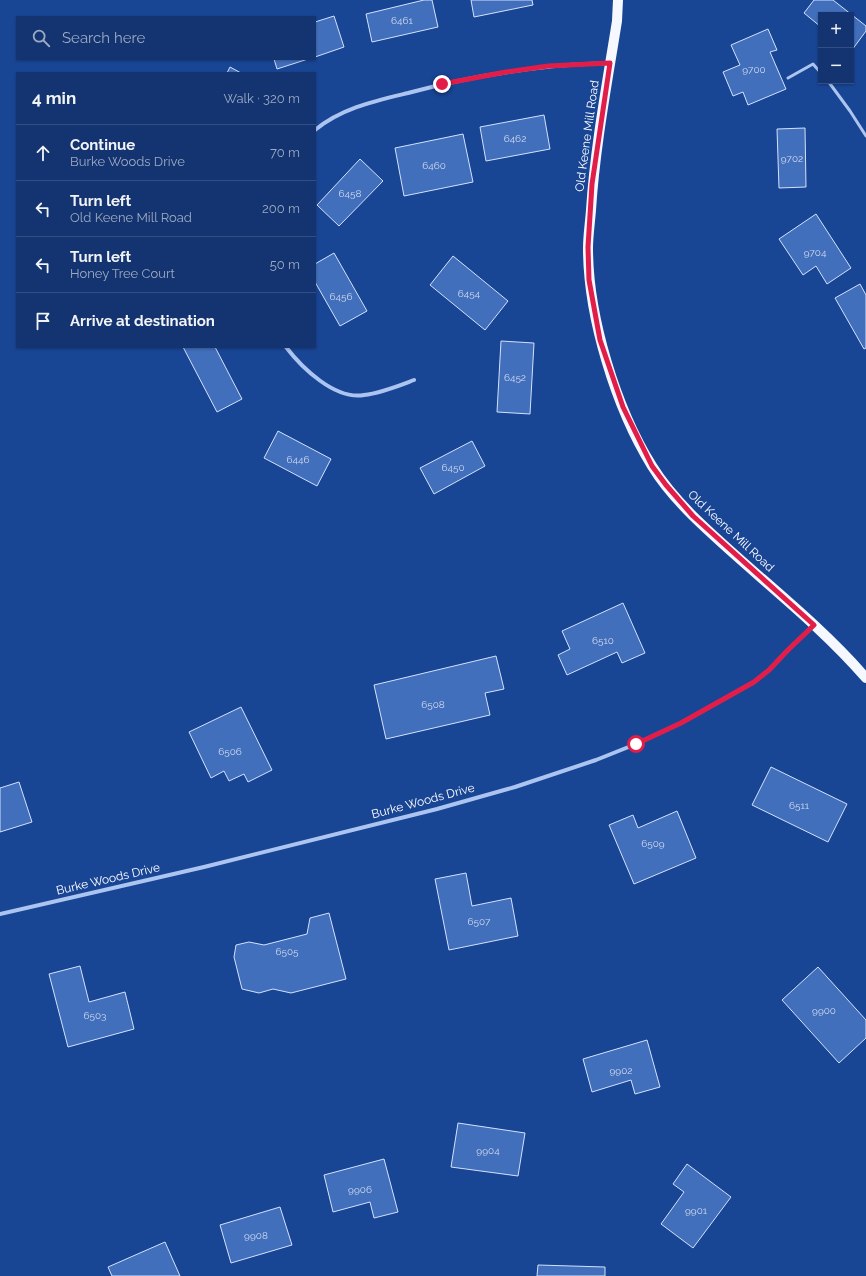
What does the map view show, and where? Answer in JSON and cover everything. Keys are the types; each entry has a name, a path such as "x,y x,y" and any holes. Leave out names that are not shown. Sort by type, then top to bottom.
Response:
{"main road":[{"name":"Old Keene Mill Road","path":"618,0 617,21 592,184 588,254 589,280 600,340 623,407 652,466 666,485 693,516 814,625 866,678"}],"street":[{"path":"316,129 339,114 363,104 442,84 548,66 610,63"},
{"path":"287,348 296,360 315,377 329,386 348,394 363,396 388,390 414,380"},
{"name":"Burke Woods Drive","path":"0,914 204,867 437,809 515,787 596,760 636,744 681,723 754,682 769,670 814,625"}],"lane":[{"path":"788,78 813,64 818,70"},
{"path":"830,84 850,110 866,136"}],"building":[{"path":"424,0 432,0 438,27 372,42 366,14"},
{"path":"471,0 532,0 533,5 474,17"},
{"path":"814,0 833,0 848,12 818,12 818,25 804,13"},
{"path":"334,16 344,47 316,57 316,22"},
{"path":"854,17 866,26 866,31 854,47"},
{"path":"768,29 777,50 770,52 786,89 748,105 743,92 733,96 723,72 740,65 731,45"},
{"path":"274,60 305,60 277,69"},
{"path":"230,67 239,72 228,72"},
{"path":"544,115 550,149 486,161 480,127"},
{"path":"805,128 806,187 779,188 777,129"},
{"path":"463,134 473,182 404,196 395,148"},
{"path":"360,159 383,181 339,226 317,205"},
{"path":"816,214 851,268 827,284 816,266 803,275 779,239"},
{"path":"334,253 367,311 340,326 316,284 316,263"},
{"path":"453,256 508,301 485,330 430,285"},
{"path":"860,284 866,295 866,348 864,349 835,298"},
{"path":"501,341 534,343 530,414 497,412"},
{"path":"184,348 216,348 242,399 217,412"},
{"path":"278,431 331,459 317,486 264,458"},
{"path":"472,441 485,466 434,494 420,468"},
{"path":"623,603 645,653 622,663 617,652 567,675 558,655 570,649 562,631"},
{"path":"496,656 504,689 485,693 490,715 386,739 374,685"},
{"path":"241,707 272,770 248,782 244,774 229,781 224,771 211,778 189,732"},
{"path":"771,767 847,804 828,842 752,805"},
{"path":"19,782 32,822 0,832 0,788"},
{"path":"677,811 696,858 634,884 609,825 633,815 638,828"},
{"path":"466,873 472,906 511,898 518,936 449,950 435,879"},
{"path":"329,913 346,979 291,993 273,989 259,993 242,989 234,957 236,945 249,942 264,945 307,934 310,918"},
{"path":"80,966 89,1002 125,992 134,1029 68,1047 49,974"},
{"path":"818,967 866,1020 866,1038 839,1063 782,1000"},
{"path":"647,1040 660,1087 635,1094 631,1080 592,1092 583,1059"},
{"path":"458,1123 525,1133 518,1176 451,1167"},
{"path":"384,1159 398,1212 374,1218 370,1202 333,1212 324,1175"},
{"path":"687,1164 731,1197 693,1248 661,1224 684,1192 673,1184"},
{"path":"280,1207 292,1245 231,1263 220,1225"},
{"path":"165,1242 180,1276 112,1276 108,1267"},
{"path":"538,1265 605,1267 605,1276 537,1276"}],"route":[{"path":"442,84 548,66 610,63 592,184 588,247 589,280 600,340 609,369 623,407 640,445 652,466 666,485 693,516 814,625 769,670 754,682 681,723 636,744"}]}
